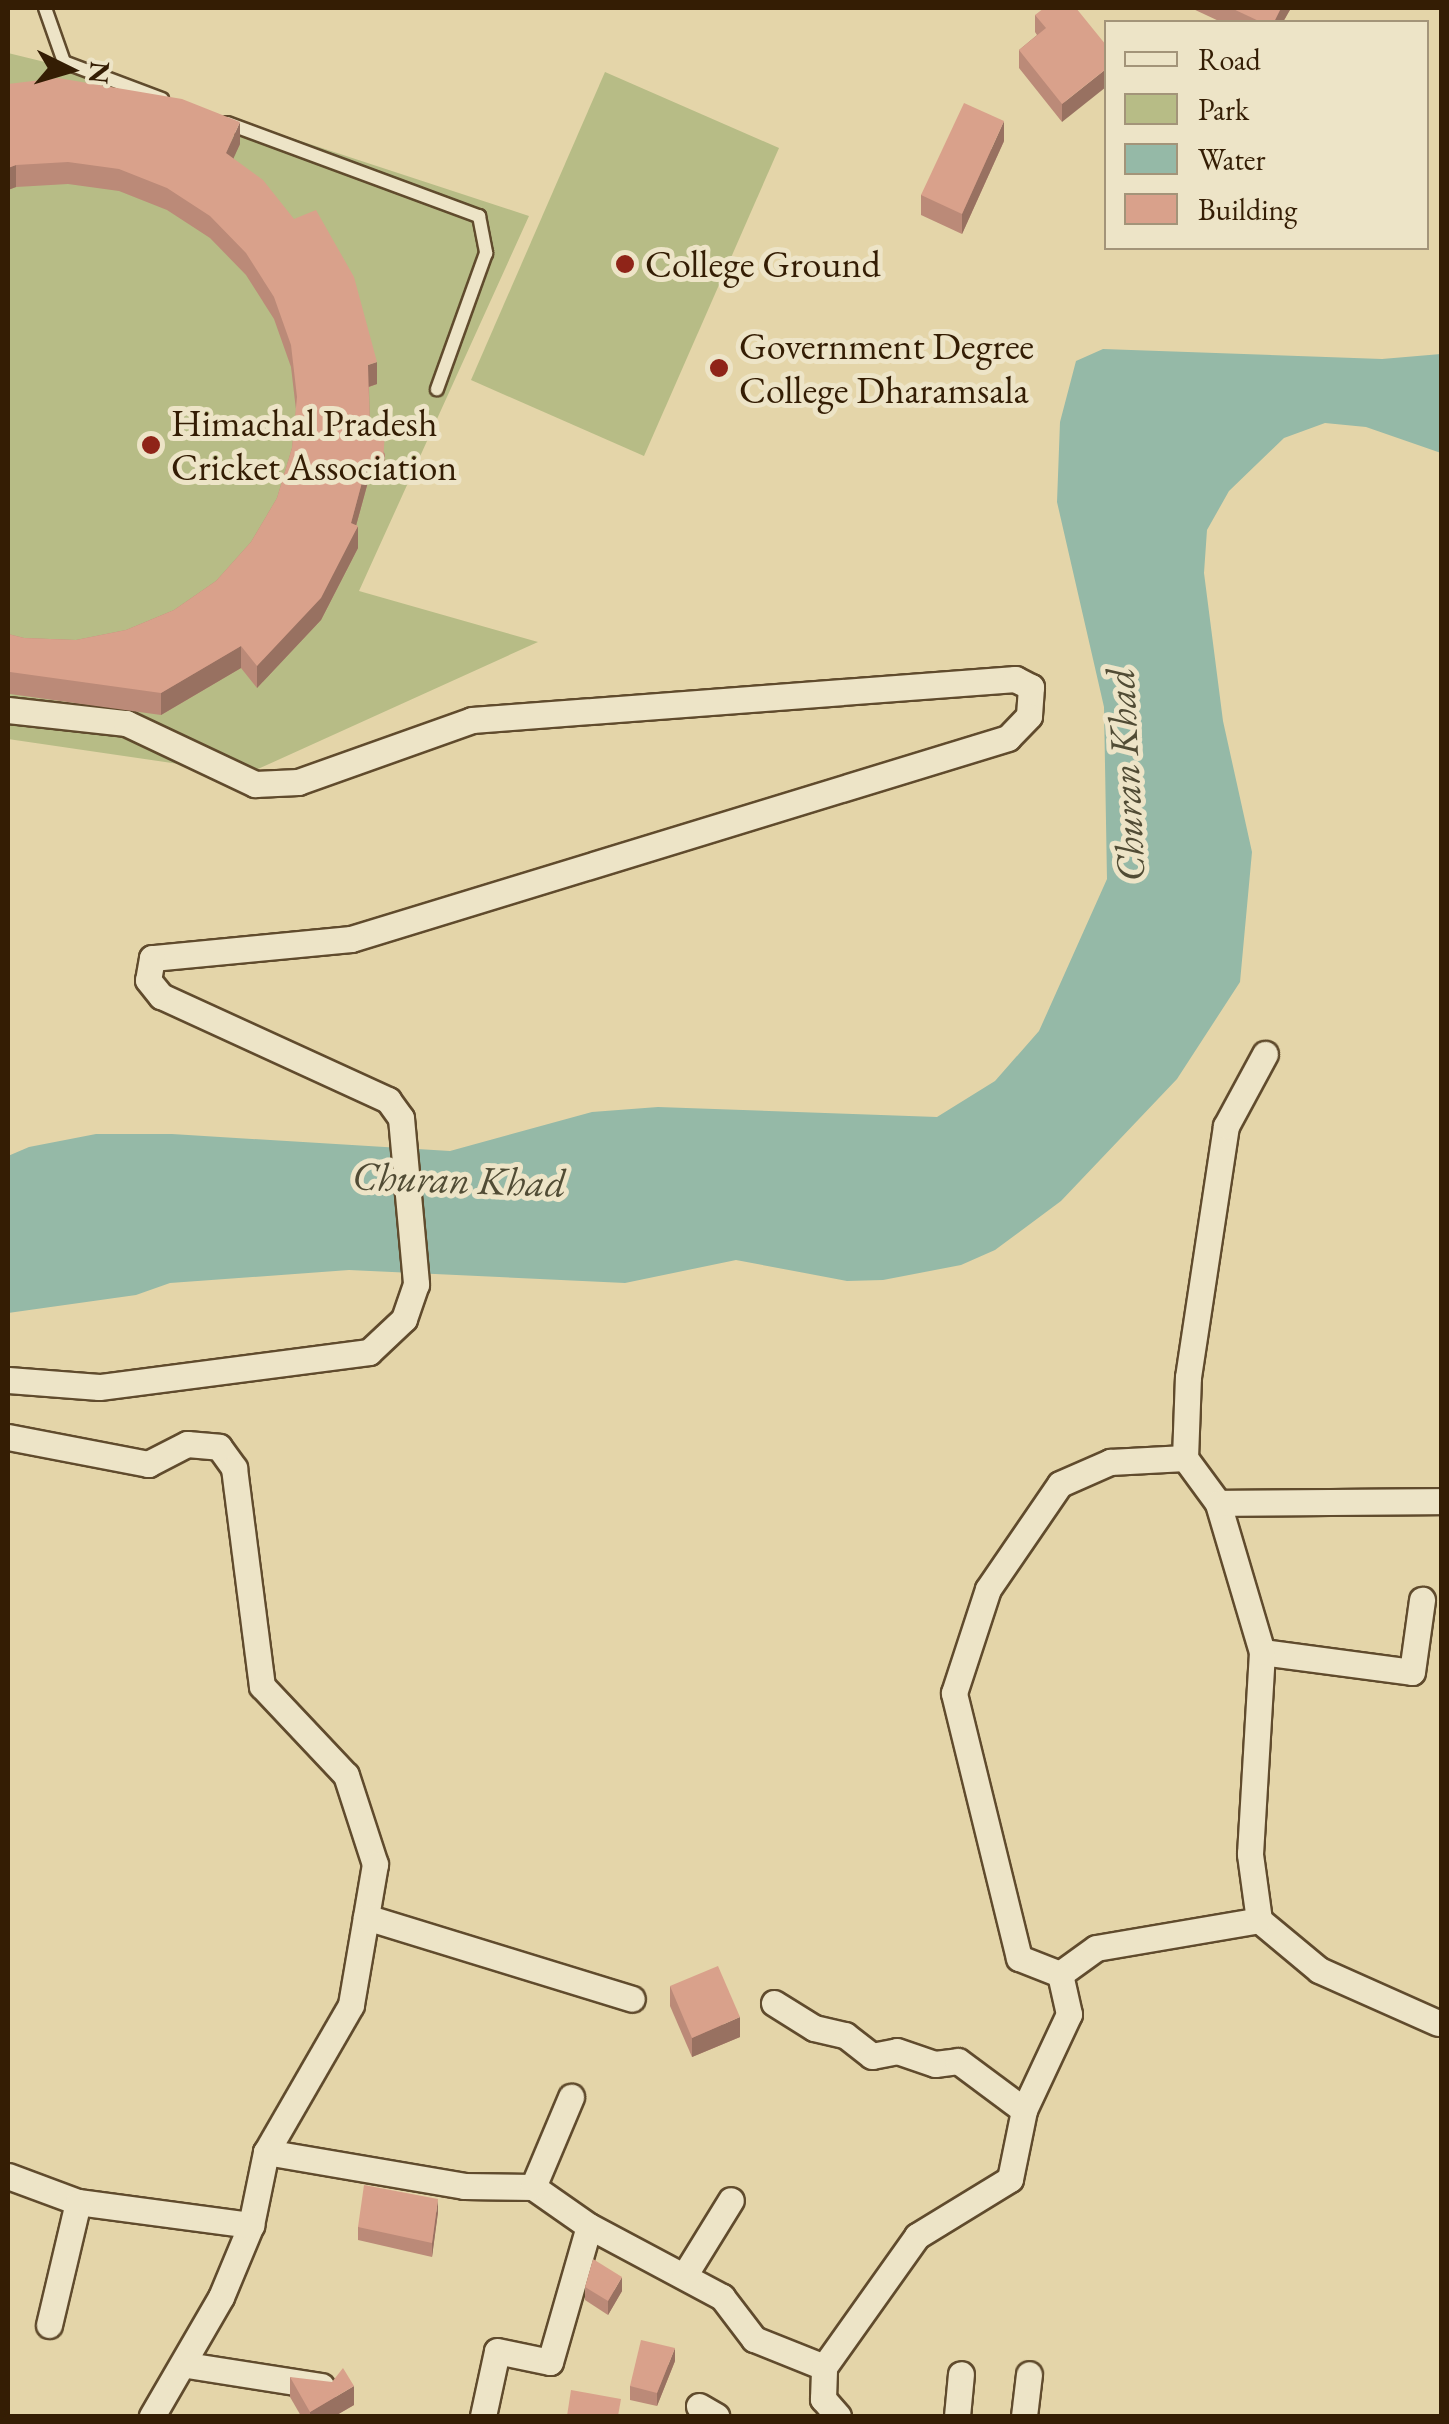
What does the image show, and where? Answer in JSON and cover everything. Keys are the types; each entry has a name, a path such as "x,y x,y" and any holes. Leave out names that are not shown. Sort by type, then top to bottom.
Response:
{"street":[{"path":"8,710 126,723 255,784 298,782 472,720 1015,679 1032,687 1029,716 1008,738 351,939 152,958 148,980 161,996 388,1100 401,1118 416,1284 404,1319 369,1352 98,1387 8,1380"},
{"path":"1265,1054 1226,1126 1188,1376 1185,1458 1218,1503 1262,1652 1250,1854 1258,1920 1320,1970 1438,2023"},
{"path":"8,1436 148,1464 187,1444 219,1447 234,1468 262,1686 346,1775 376,1864 351,2005 266,2152 251,2225 187,2365 152,2416"},
{"path":"1060,1974 1019,1958 954,1693 988,1588 1060,1484 1110,1462 1185,1458"},
{"path":"1218,1503 1442,1501"},
{"path":"1262,1652 1412,1672 1422,1600"},
{"path":"366,1918 632,2000"},
{"path":"1060,1974 1096,1948 1258,1920"},
{"path":"838,2416 823,2400 824,2368 918,2236 1010,2179 1024,2110 1069,2014 1060,1974"},
{"path":"774,2003 814,2028 845,2035 872,2056 898,2051 935,2064 958,2061 1024,2110"},
{"path":"533,2187 572,2097"},
{"path":"266,2152 464,2186 533,2187 588,2226 722,2297 754,2340 824,2368"},
{"path":"8,2176 78,2202 251,2225"},
{"path":"684,2276 731,2200"},
{"path":"49,2325 78,2202"},
{"path":"483,2416 497,2351 550,2362 588,2226"},
{"path":"187,2365 327,2386"},
{"path":"958,2416 961,2374"},
{"path":"1024,2416 1029,2374"}],"lane":[{"path":"45,8 64,62 174,103"},
{"path":"210,116 479,216 486,253 437,389"}],"green space":[{"path":"8,53 102,76 529,216 359,591 538,642 247,774 8,739"},
{"name":"College Ground","path":"605,72 779,148 644,456 471,380"}],"water":[{"name":"Churan Khad","path":"1103,349 1382,359 1441,354 1441,453 1366,427 1325,423 1284,438 1229,491 1207,530 1204,573 1223,721 1252,852 1240,982 1177,1079 1061,1201 995,1250 961,1265 883,1280 847,1281 736,1260 625,1283 349,1270 170,1283 136,1295 8,1313 8,1156 29,1147 96,1134 172,1134 450,1151 592,1112 658,1107 937,1117 995,1081 1039,1031 1107,879 1104,707 1057,502 1060,422 1076,361"}],"building":[{"path":"1044,8 1076,8 1104,43 1104,71 1062,104 1019,50 1046,28 1035,15"},
{"path":"1231,8 1281,8 1275,20 1257,20"},
{"path":"58,78 182,99 240,122 226,153 263,180 294,219 316,210 354,277 377,362 368,365 370,431 385,432 383,462 368,460 351,523 358,526 321,598 257,666 241,646 161,693 8,673 8,634 76,640 126,630 174,610 216,581 251,542 277,498 292,448 297,397 291,345 274,297 246,253 210,216 167,188 119,169 68,162 8,168 8,84"},
{"path":"964,103 1004,121 962,214 921,195"},
{"path":"718,1966 740,2017 692,2038 670,1986"},
{"path":"364,2185 438,2199 432,2243 358,2227"},
{"path":"593,2259 622,2277 608,2301 585,2287"},
{"path":"641,2340 675,2348 657,2393 630,2386"},
{"path":"343,2368 354,2386 310,2412 290,2377 332,2382"},
{"path":"571,2390 621,2399 618,2416 567,2416"}],"place":[{"name":"College Ground","path":"625,264"},
{"name":"Government Degree College Dharamsala","path":"719,368"},
{"name":"Himachal Pradesh Cricket Association","path":"151,445"}]}
